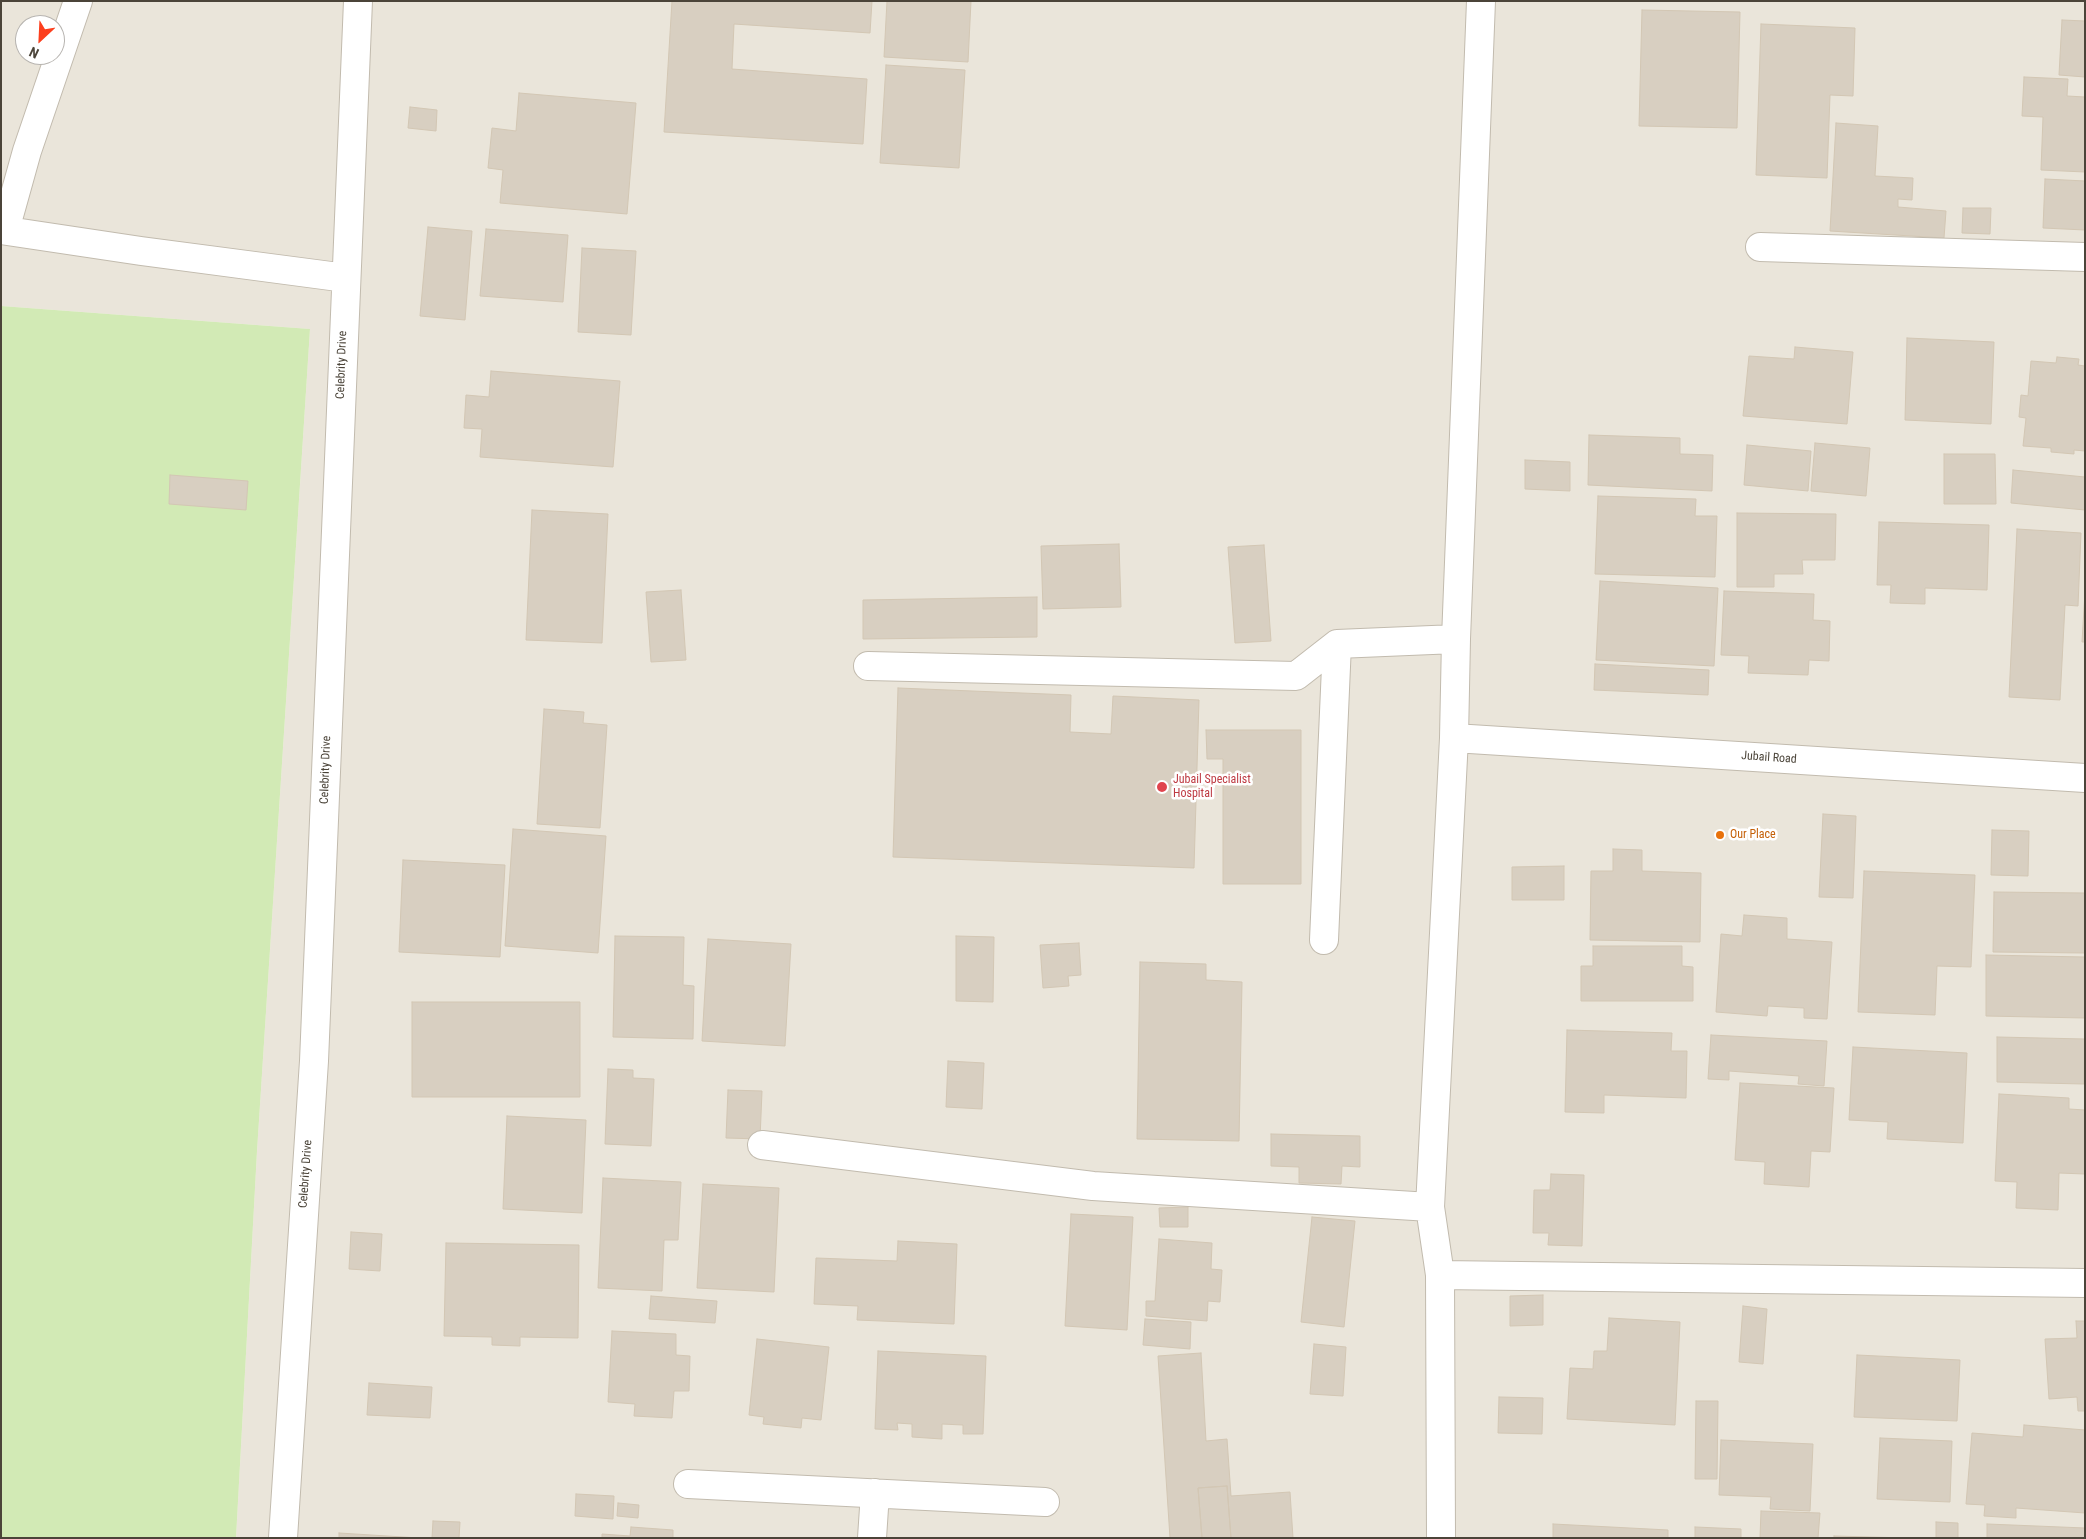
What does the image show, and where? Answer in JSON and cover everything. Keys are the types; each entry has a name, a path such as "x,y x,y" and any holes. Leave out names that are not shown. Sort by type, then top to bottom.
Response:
{"street":[{"path":"78,1 27,151 3,230 141,251 346,278"},
{"name":"Celebrity Drive","path":"283,1538 314,1061 358,1"},
{"path":"1441,1538 1440,1275 1430,1207 1454,738 1456,640 1481,1"},
{"path":"1760,247 2085,257"},
{"path":"868,666 1296,676 1336,644 1456,640"},
{"path":"1324,940 1336,644"},
{"name":"Jubail Road","path":"1454,738 2085,778"},
{"path":"762,1145 1093,1186 1430,1207"},
{"path":"1440,1275 2085,1283"},
{"path":"688,1484 1045,1502"},
{"path":"872,1538 875,1493"}],"shaded area":[{"path":"1,1 2085,1 2085,1538 236,1538 257,1151 310,329 1,306"}],"green space":[{"path":"1,306 310,329 257,1151 236,1538 1,1538"}],"building":[{"path":"672,1 872,1 870,33 734,24 732,69 867,79 863,144 664,132"},
{"path":"887,1 971,1 968,62 884,57"},
{"path":"1642,10 1740,12 1737,128 1639,126"},
{"path":"2062,20 2085,21 2085,77 2059,75"},
{"path":"1761,24 1855,28 1853,96 1830,95 1827,178 1756,175"},
{"path":"886,65 965,70 959,168 880,163"},
{"path":"2024,77 2068,79 2067,96 2085,97 2085,172 2041,170 2043,117 2022,116"},
{"path":"519,93 636,103 627,214 500,203 503,170 488,168 492,128 516,131"},
{"path":"410,107 437,110 436,131 408,128"},
{"path":"1836,123 1878,126 1875,176 1913,178 1912,200 1898,199 1898,207 1946,211 1944,238 1830,231"},
{"path":"2045,179 2085,181 2085,230 2043,228"},
{"path":"1963,208 1991,208 1990,234 1962,233"},
{"path":"428,227 472,231 465,320 420,316"},
{"path":"486,229 568,235 563,302 480,296"},
{"path":"582,248 636,251 631,335 578,332"},
{"path":"1907,338 1994,342 1991,424 1905,420"},
{"path":"1795,347 1853,352 1847,424 1743,416 1749,356 1794,359"},
{"path":"2057,357 2079,359 2078,365 2085,366 2085,451 2074,450 2074,454 2051,452 2051,448 2023,446 2026,418 2019,417 2021,395 2028,396 2031,361 2056,363"},
{"path":"491,371 620,381 613,467 480,457 482,429 464,428 466,395 489,397"},
{"path":"1589,435 1680,438 1680,454 1713,455 1712,491 1588,485"},
{"path":"1815,443 1870,448 1866,496 1811,491"},
{"path":"1747,445 1811,451 1808,491 1744,485"},
{"path":"1944,454 1995,454 1996,504 1944,504"},
{"path":"1525,460 1570,462 1570,491 1525,489"},
{"path":"2013,470 2085,477 2085,510 2011,503"},
{"path":"170,475 248,481 246,510 169,504"},
{"path":"1598,496 1696,499 1695,516 1717,516 1715,577 1595,574"},
{"path":"532,510 608,514 602,643 526,640"},
{"path":"1737,513 1836,514 1835,560 1802,560 1803,574 1774,574 1774,587 1737,587"},
{"path":"1879,522 1989,525 1987,590 1925,588 1925,604 1890,603 1891,585 1877,585"},
{"path":"2017,529 2081,533 2078,606 2065,605 2060,700 2009,697"},
{"path":"1119,544 1121,607 1043,609 1041,546"},
{"path":"1264,545 1271,641 1235,643 1228,547"},
{"path":"1600,581 1718,588 1714,666 1596,660"},
{"path":"681,590 686,660 651,662 646,592"},
{"path":"1724,591 1814,594 1813,620 1830,621 1829,661 1809,660 1808,675 1748,673 1749,656 1721,655"},
{"path":"2085,592 2085,642 2082,642"},
{"path":"1037,597 1037,637 863,639 863,600"},
{"path":"1595,664 1709,670 1708,695 1594,690"},
{"path":"898,688 1071,695 1070,732 1111,734 1113,696 1199,700 1194,868 893,857"},
{"path":"544,709 584,712 583,723 607,725 600,828 537,824"},
{"path":"1206,730 1301,730 1301,884 1223,884 1223,759 1207,759"},
{"path":"1823,814 1856,816 1853,898 1819,897"},
{"path":"513,829 606,836 598,953 505,946"},
{"path":"1992,830 2029,831 2028,876 1991,875"},
{"path":"1613,849 1642,850 1642,871 1701,873 1700,942 1590,940 1591,871 1613,871"},
{"path":"403,860 505,865 500,957 399,952"},
{"path":"1564,866 1564,900 1512,900 1512,867"},
{"path":"1864,871 1975,875 1971,967 1937,966 1935,1015 1858,1012"},
{"path":"1994,892 2085,893 2085,953 1993,952"},
{"path":"1744,915 1787,918 1787,939 1832,942 1827,1019 1804,1018 1804,1008 1768,1006 1767,1016 1716,1012 1721,934 1742,936"},
{"path":"615,936 684,937 683,985 694,986 693,1039 613,1037"},
{"path":"956,936 994,937 993,1002 956,1001"},
{"path":"708,939 791,944 785,1046 702,1041"},
{"path":"1079,943 1081,975 1068,976 1069,986 1043,988 1040,945"},
{"path":"1593,946 1682,946 1682,966 1693,967 1693,1001 1581,1001 1581,966 1593,966"},
{"path":"1986,955 2085,957 2085,1018 1986,1016"},
{"path":"1140,962 1206,964 1206,980 1242,982 1239,1141 1137,1139"},
{"path":"412,1002 580,1002 580,1097 412,1097"},
{"path":"1567,1030 1672,1033 1671,1051 1687,1051 1686,1098 1604,1095 1604,1113 1565,1112"},
{"path":"1711,1035 1827,1041 1824,1086 1798,1084 1799,1076 1729,1071 1729,1080 1708,1079"},
{"path":"1997,1037 2085,1039 2084,1084 1997,1082"},
{"path":"1853,1047 1967,1053 1963,1143 1887,1139 1888,1122 1849,1120"},
{"path":"948,1061 984,1063 982,1109 946,1107"},
{"path":"608,1069 633,1070 633,1078 654,1079 651,1146 605,1144"},
{"path":"1740,1083 1834,1088 1830,1152 1811,1151 1809,1187 1764,1184 1765,1162 1735,1160"},
{"path":"728,1090 762,1091 760,1139 726,1138"},
{"path":"1999,1094 2069,1098 2069,1109 2085,1110 2085,1174 2059,1173 2058,1210 2016,1208 2017,1182 1995,1181"},
{"path":"507,1116 586,1120 582,1213 503,1209"},
{"path":"1271,1134 1360,1136 1360,1167 1342,1166 1341,1184 1299,1183 1299,1167 1271,1166"},
{"path":"1551,1174 1584,1175 1582,1246 1548,1245 1549,1233 1533,1233 1534,1190 1550,1190"},
{"path":"603,1178 681,1182 678,1240 664,1240 662,1291 598,1288"},
{"path":"703,1184 779,1188 774,1292 697,1288"},
{"path":"1188,1207 1188,1227 1160,1227 1159,1208"},
{"path":"1071,1214 1133,1217 1127,1330 1065,1326"},
{"path":"1312,1217 1355,1221 1344,1327 1301,1322"},
{"path":"351,1232 382,1234 380,1271 349,1269"},
{"path":"1159,1239 1212,1243 1211,1269 1222,1270 1220,1302 1208,1301 1207,1321 1146,1316 1146,1301 1155,1301"},
{"path":"898,1241 957,1244 954,1324 857,1320 858,1306 814,1304 816,1258 897,1261"},
{"path":"446,1243 579,1245 578,1338 520,1337 520,1346 492,1345 492,1337 444,1336"},
{"path":"1543,1295 1543,1325 1510,1326 1510,1296"},
{"path":"651,1296 717,1301 715,1323 649,1319"},
{"path":"1743,1306 1767,1309 1763,1364 1739,1362"},
{"path":"1609,1318 1680,1322 1675,1425 1567,1419 1570,1368 1593,1369 1594,1351 1607,1351"},
{"path":"1145,1319 1191,1322 1190,1349 1143,1345"},
{"path":"2076,1321 2085,1321 2085,1411 2078,1411 2077,1397 2049,1399 2045,1339 2077,1338"},
{"path":"612,1331 676,1334 676,1355 690,1356 689,1391 674,1391 672,1418 634,1416 635,1404 608,1402"},
{"path":"757,1339 829,1347 821,1420 802,1418 801,1428 763,1424 764,1417 749,1415"},
{"path":"1314,1344 1346,1347 1343,1396 1310,1394"},
{"path":"878,1351 986,1356 983,1434 963,1434 963,1425 942,1424 942,1439 912,1437 912,1424 897,1423 898,1430 875,1429"},
{"path":"1201,1353 1206,1441 1227,1439 1231,1496 1290,1492 1293,1538 1231,1538 1227,1486 1198,1488 1202,1538 1170,1538 1158,1356"},
{"path":"1857,1355 1960,1360 1957,1421 1854,1417"},
{"path":"369,1383 432,1387 430,1418 367,1415"},
{"path":"1499,1397 1543,1398 1542,1434 1498,1433"},
{"path":"1696,1401 1718,1401 1717,1479 1695,1479"},
{"path":"2024,1425 2085,1430 2085,1513 2016,1508 2016,1518 1984,1516 1985,1505 1966,1504 1972,1433 2023,1437"},
{"path":"1880,1438 1952,1441 1950,1502 1877,1499"},
{"path":"1721,1440 1813,1444 1810,1511 1770,1509 1771,1497 1719,1495"},
{"path":"1227,1486 1231,1538 1202,1538 1198,1488"},
{"path":"576,1494 614,1496 613,1519 575,1516"},
{"path":"618,1503 639,1505 638,1518 617,1516"},
{"path":"1761,1511 1820,1513 1818,1538 1760,1538"},
{"path":"433,1521 460,1522 459,1538 432,1538"},
{"path":"1936,1522 1958,1523 1958,1538 1936,1538"},
{"path":"1553,1524 1668,1530 1668,1538 1553,1538"},
{"path":"1987,1524 2085,1528 2085,1538 1987,1538"},
{"path":"631,1527 673,1530 673,1538 602,1538 602,1534 630,1536"},
{"path":"1695,1527 1741,1529 1741,1538 1695,1538"},
{"path":"339,1533 419,1538 339,1538"},
{"path":"1834,1536 1906,1538 1834,1538"}],"place":[{"name":"Jubail Specialist Hospital","path":"1162,787"},
{"name":"Our Place","path":"1720,835"}]}
